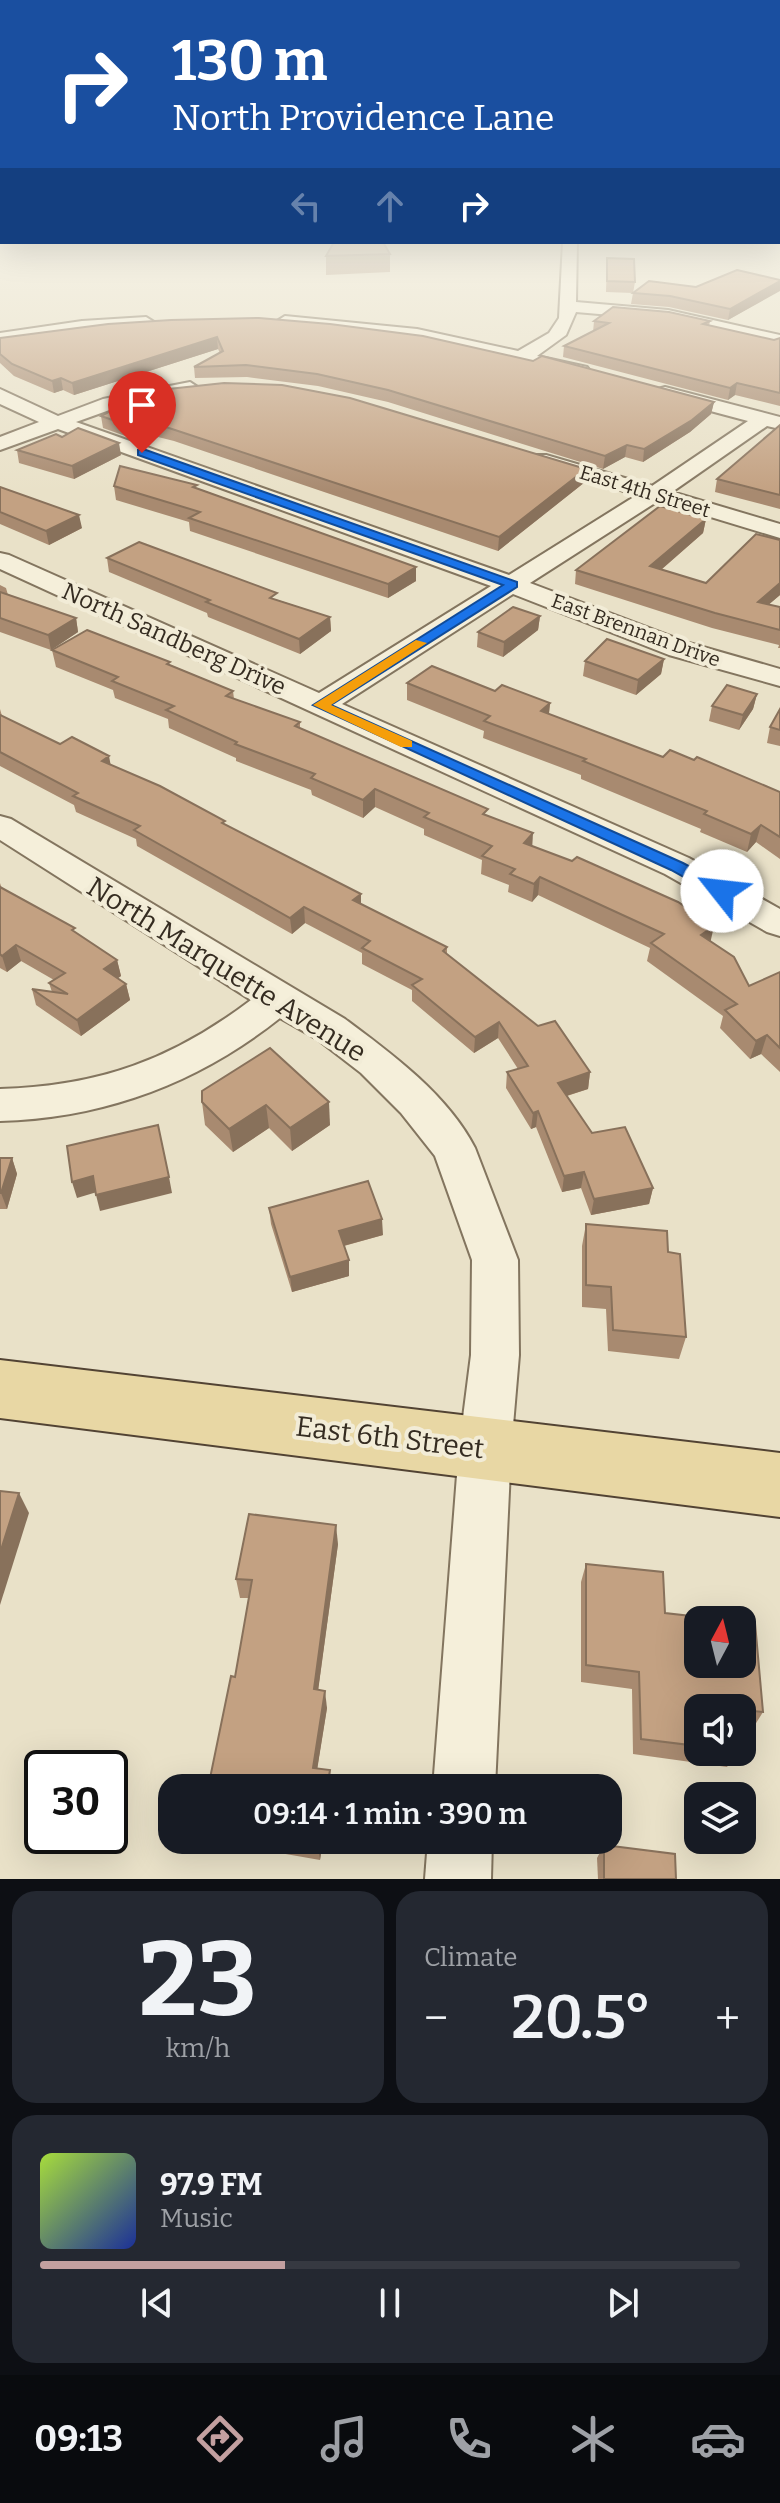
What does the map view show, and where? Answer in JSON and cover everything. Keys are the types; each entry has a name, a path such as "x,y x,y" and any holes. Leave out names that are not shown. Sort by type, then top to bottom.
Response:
{"main road":[{"name":"East 6th Street","path":"0,1389 780,1485"}],"street":[{"path":"523,356 563,329 565,317"},
{"path":"676,317 780,340"},
{"path":"265,320 417,334 523,356 598,376"},
{"path":"0,338 82,326 166,321"},
{"path":"749,333 770,321"},
{"path":"0,444 141,395 212,386"},
{"path":"643,388 772,421"},
{"name":"East Brennan Drive","path":"0,395 14,405 56,422 513,585 679,649 780,678"},
{"path":"320,705 772,421"},
{"name":"East 4th Street","path":"518,452 780,531"},
{"name":"North Sandberg Drive","path":"0,560 677,866 780,924"},
{"name":"North Marquette Avenue","path":"0,826 331,1029 375,1062 416,1102 454,1148 495,1260 495,1355 485,1449 465,1774"},
{"path":"0,1105 26,1105 85,1096 146,1080 194,1059 240,1031 278,999"},
{"path":"458,1879 459,1854"}],"building":[{"path":"600,317 690,317 710,321 703,324 774,340 780,338 780,393 737,383 730,388 564,346 609,323 594,321"},
{"path":"259,318 423,336 533,361 542,356 714,402 692,420 644,449 627,445 605,456 388,390 317,374 246,365 194,367 223,351 217,337 72,383 61,378 52,381 12,364 0,354 0,338 108,324"},
{"path":"224,383 282,385 350,398 586,469 499,537 156,424 144,431 101,416 144,393"},
{"path":"780,425 780,495 717,479"},
{"path":"78,428 119,443 72,466 17,450 56,434 62,437"},
{"path":"120,466 197,485 193,487 416,567 388,584 189,518 200,512 114,486"},
{"path":"0,487 79,515 46,531 0,512"},
{"path":"660,506 706,519 650,566 706,583 756,534 780,540 780,583 758,602 780,607 780,630 576,570"},
{"path":"139,542 277,593 270,598 330,617 299,639 107,558"},
{"path":"0,592 76,618 48,635 0,618"},
{"path":"513,607 540,616 504,642 478,632"},
{"path":"87,630 170,662 167,664 233,691 226,696 300,722 295,726 488,809 483,814 533,833 524,843 572,861 577,857 678,902 714,926 701,935 734,957 749,986 780,972 780,1048 767,1035 756,1041 725,1010 737,1004 651,943 664,934 540,877 534,884 510,874 515,869 482,856 492,846 424,817 429,813 375,789 363,800 311,778 315,774 235,744 237,742 166,710 174,706 112,681 118,677 52,650"},
{"path":"607,639 664,659 638,680 585,661"},
{"path":"432,666 495,691 502,685 550,703 541,711 663,757 670,750 694,760 697,757 780,792 780,837 761,825 751,834 704,814 707,811 583,761 586,759 484,721 490,716 407,683"},
{"path":"727,685 757,694 743,715 712,706"},
{"path":"780,709 780,730 770,727"},
{"path":"0,715 60,744 72,737 109,756 102,761 160,786 225,821 222,823 361,894 353,900 447,947 443,951 538,1026 555,1021 590,1072 558,1083 592,1133 625,1127 653,1188 594,1199 584,1172 564,1176 538,1111 533,1113 507,1072 528,1066 499,1022 475,1037 412,985 422,979 362,948 370,941 304,907 290,918 134,830 140,826 73,796 78,793 0,752"},
{"path":"0,887 75,928 72,930 117,960 104,969 126,984 77,1020 32,989 68,994 49,983 65,973 16,945 2,956 0,954"},
{"path":"270,1048 329,1102 290,1128 266,1105 229,1129 202,1102 202,1091"},
{"path":"158,1125 169,1177 96,1195 93,1176 72,1182 67,1146"},
{"path":"0,1158 12,1158 1,1193 0,1193"},
{"path":"368,1181 382,1219 339,1231 349,1260 290,1277 269,1208"},
{"path":"586,1224 667,1231 668,1252 680,1254 686,1337 613,1330 611,1287 586,1285"},
{"path":"0,1491 19,1493 0,1553"},
{"path":"249,1514 336,1525 314,1689 325,1691 313,1768 330,1770 329,1774 211,1774 231,1676 235,1677 252,1580 236,1579"},
{"path":"586,1564 663,1572 665,1613 684,1615 684,1678 756,1678 756,1634 763,1712 756,1711 756,1694 684,1694 684,1744 641,1739 639,1672 586,1665"},
{"path":"622,1847 675,1854 676,1879 604,1879 604,1854 622,1854"}],"slow traffic":[{"path":"407,744 320,705 420,643"}],"route":[{"path":"142,453 513,585 320,705 677,866 722,891"}]}
